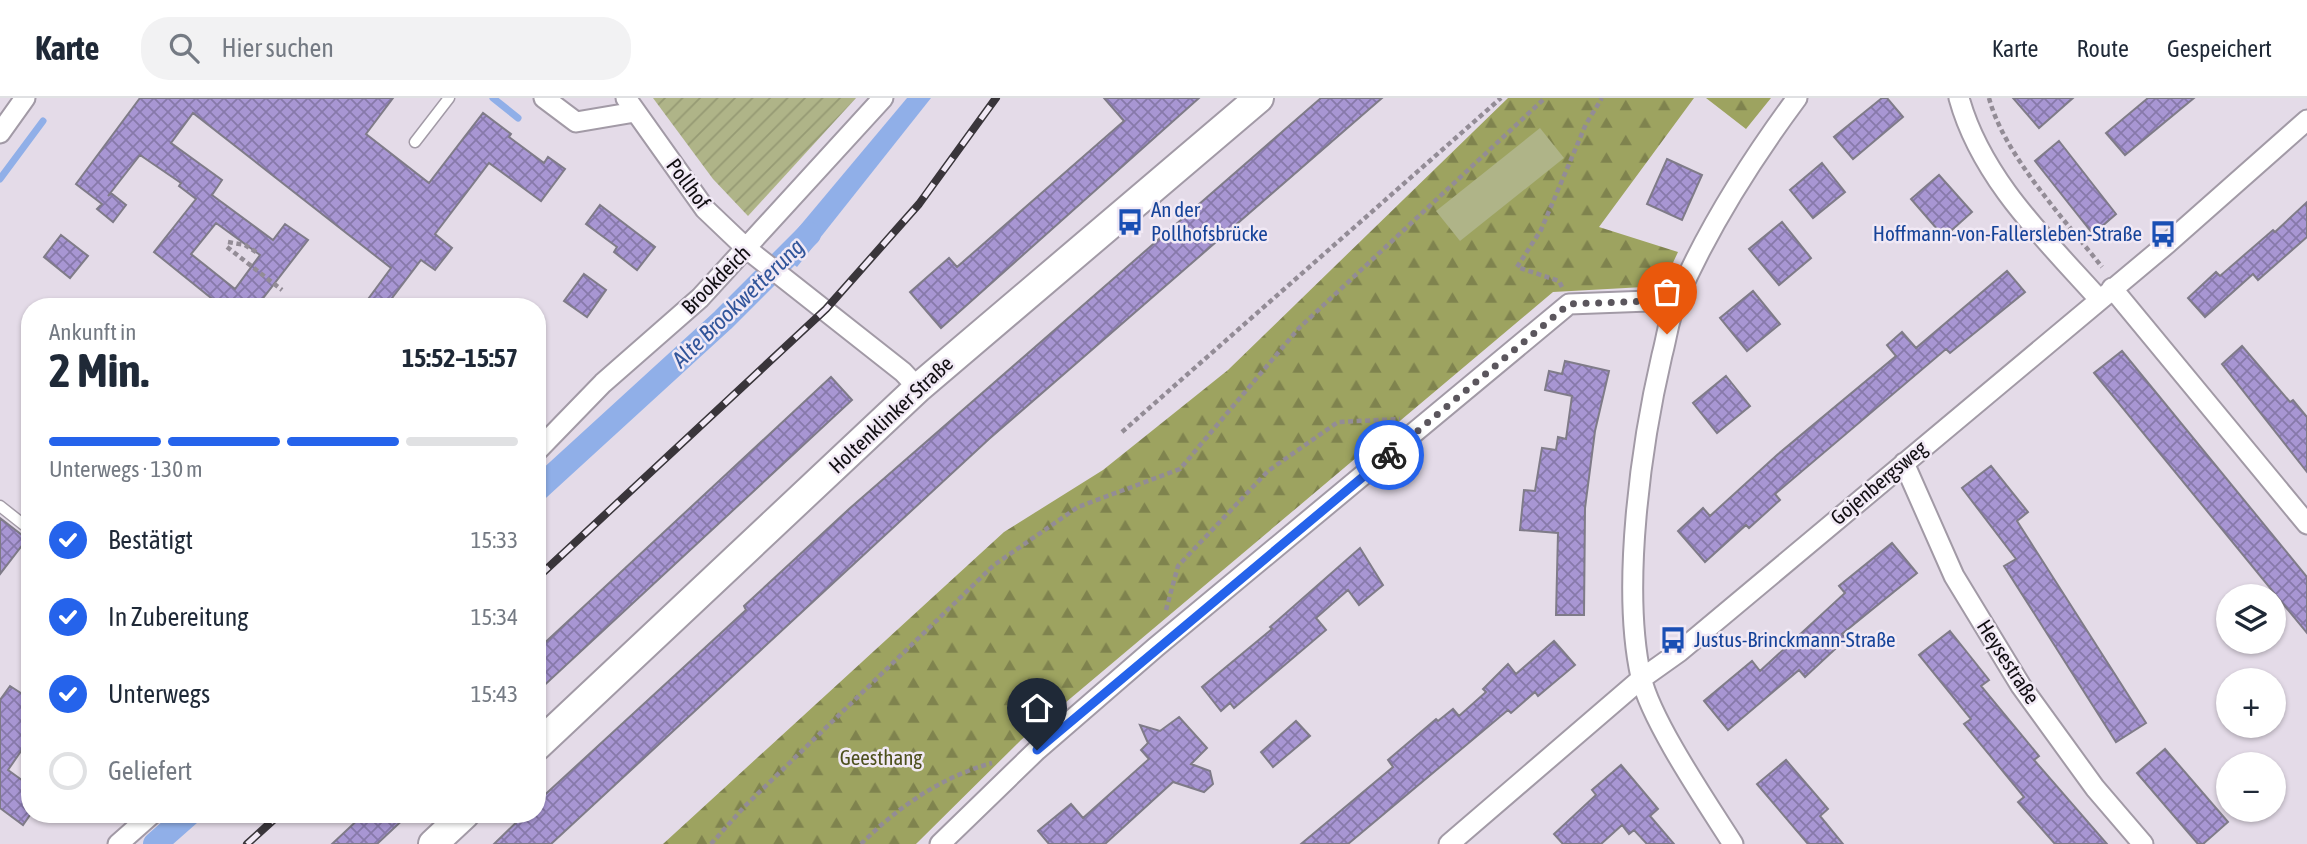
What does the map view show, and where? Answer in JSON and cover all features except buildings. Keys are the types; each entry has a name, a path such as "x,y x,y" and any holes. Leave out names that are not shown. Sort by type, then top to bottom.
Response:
{"main road":[{"name":"Holtenklinker Straße","path":"546,738 918,388 1259,98"},
{"path":"433,844 455,823"}],"street":[{"path":"0,133 25,98"},
{"name":"Pollhof","path":"544,98 576,122 631,105 705,209 747,249 903,372 918,388"},
{"name":"Brookdeich","path":"546,442 603,383 699,298 747,249 883,98"},
{"path":"1733,844 1658,718 1641,679 1632,615 1638,510 1650,405 1676,300 1707,238 1765,142 1797,98"},
{"path":"1959,98 1973,138 2000,185 2105,293 2307,524"},
{"name":"Gojenbergsweg","path":"1450,844 1641,679 1679,652 2307,120"},
{"path":"940,844 1037,750 1156,647 1569,304 1676,300"},
{"name":"Heysestraße","path":"1904,463 1954,576 2021,686 2095,788 2143,844"},
{"path":"118,844 142,823"}],"lane":[{"path":"415,142 449,98"},
{"path":"0,506 21,523"}],"path":[{"path":"1122,432 1501,98"},
{"path":"711,844 745,806 994,565 1078,507 1180,469 1300,328 1545,98"},
{"path":"1559,281 1517,267 1524,251 1541,230 1586,124 1602,98"},
{"path":"1989,98 2004,135 2017,156 2104,271 2105,293"},
{"path":"259,254 245,245 227,244 282,290"},
{"path":"1156,647 1178,566 1268,471 1338,422 1435,417"},
{"path":"860,844 910,800 975,768 1000,761"}],"green space":[{"path":"653,98 856,98 748,216 713,179"},
{"name":"Geesthang","path":"1508,98 1694,98 1599,227 1678,252 1662,286 1553,292 1021,740 916,844 663,844 1004,532 1103,470 1228,370"},
{"path":"1706,98 1771,98 1746,129"},
{"path":"1540,128 1564,158 1460,241 1436,211"}],"water":[{"path":"907,98 931,98 797,267 778,252"}],"waterway":[{"path":"493,98 518,118"},
{"path":"0,179 43,121"},
{"name":"Alte Brookwetterung","path":"546,482 723,320 809,234"},
{"name":"Alte Brookwetterung","path":"155,844 179,823"}],"railway":[{"path":"546,570 826,309 919,204 996,98"},
{"path":"247,844 270,823"}],"way so far":[{"path":"1389,455 1569,304 1676,300 1667,334"}],"place":[{"name":"An der Pollhofsbrücke","path":"1130,222"},
{"name":"Hoffmann-von-Fallersleben-Straße","path":"2163,234"},
{"name":"Justus-Brinckmann-Straße","path":"1673,640"}],"route":[{"path":"1037,750 1156,647 1389,455"}]}
